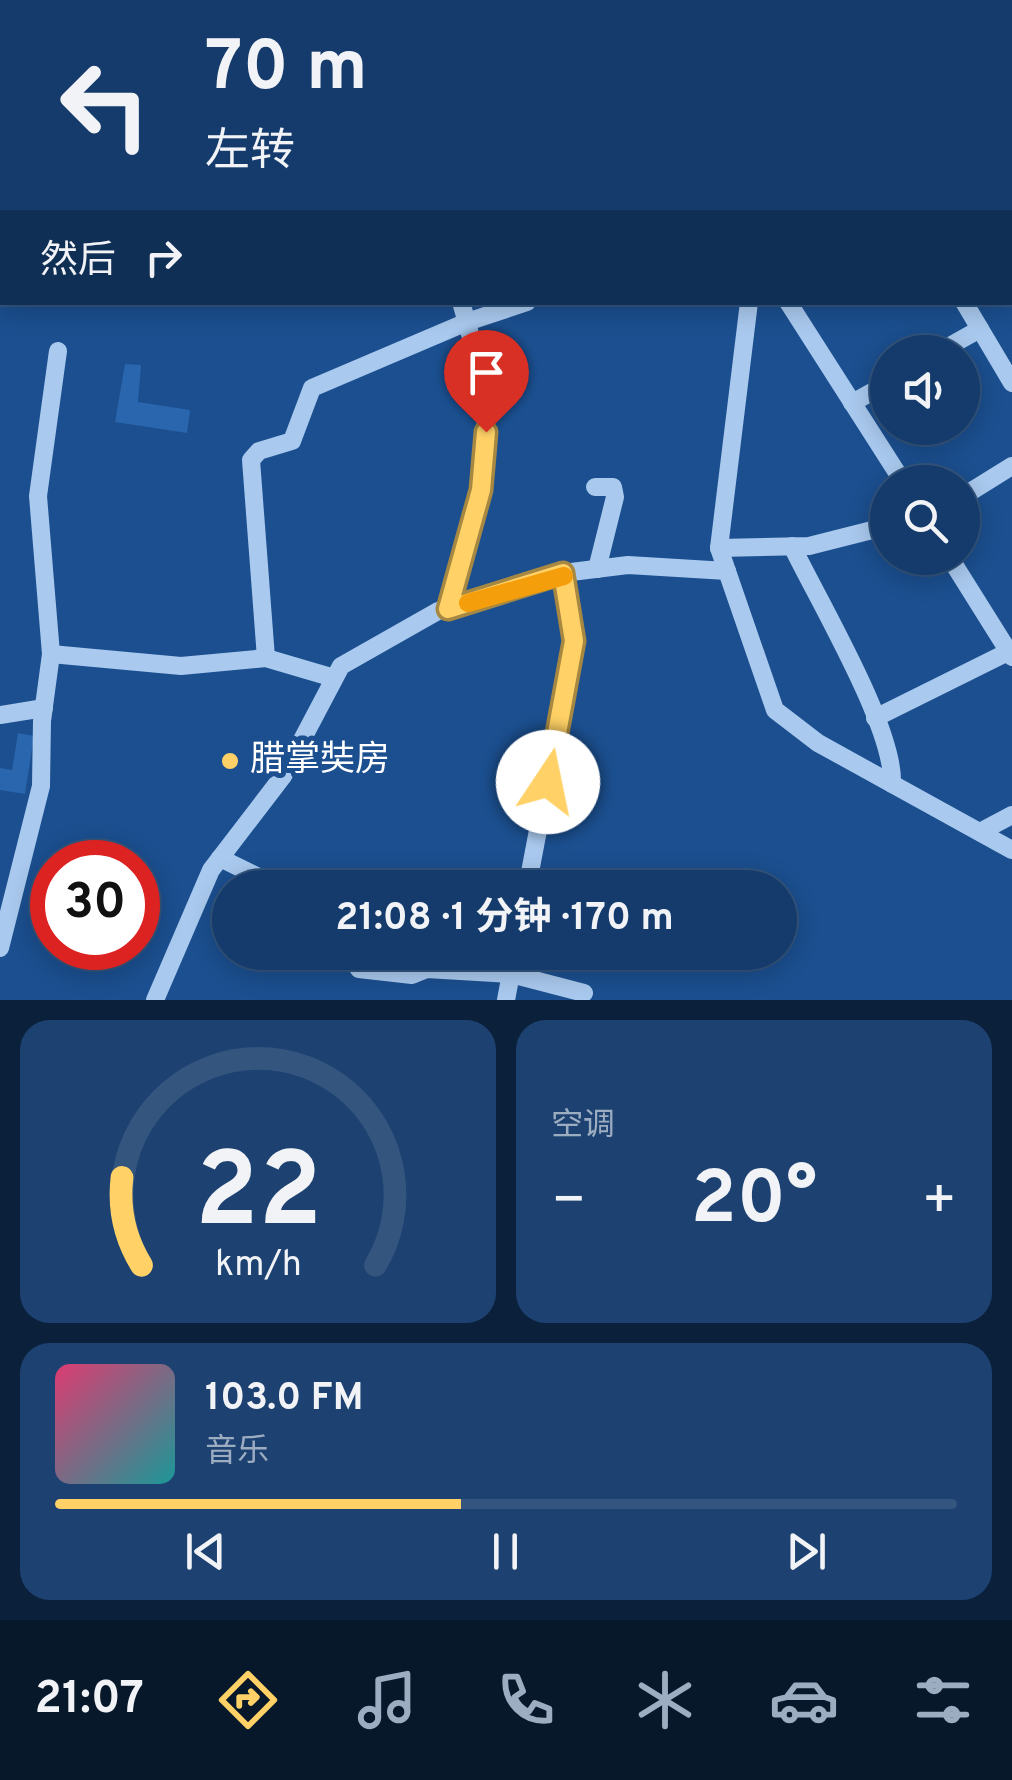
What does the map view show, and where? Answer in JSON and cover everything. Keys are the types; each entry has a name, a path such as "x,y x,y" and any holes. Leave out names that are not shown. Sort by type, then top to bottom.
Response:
{"street":[{"path":"448,609 481,490 486,432 462,305"},
{"path":"266,658 252,460 260,451 292,441 312,388 467,322 518,305"},
{"path":"749,305 719,548 774,710 818,743 1012,850"},
{"path":"790,305 892,465"},
{"path":"966,305 1012,382"},
{"path":"969,335 980,329"},
{"path":"0,948 41,786 51,654 38,496 58,351"},
{"path":"852,403 870,392"},
{"path":"980,486 1012,466"},
{"path":"595,487 613,487 616,496 598,569"},
{"path":"719,548 792,546 870,530"},
{"path":"792,546 875,718 892,771 892,784"},
{"path":"155,1000 220,858 282,776 341,666 448,609 563,573 628,565 728,571"},
{"path":"530,870 574,641 563,573"},
{"path":"875,718 1011,653 961,575"},
{"path":"51,654 181,666 266,658 334,678"},
{"path":"0,716 44,708"},
{"path":"980,832 1012,815"},
{"path":"220,858 244,870"},
{"path":"367,970 412,975 424,970"},
{"path":"444,970 511,974 584,993"},
{"path":"506,1000 512,970"}],"building":[{"path":"125,364 141,365 138,402 190,410 187,433 115,422"},
{"path":"18,733 34,736 25,794 0,790 0,768 12,770"}],"slow traffic":[{"path":"468,603 563,573 564,576"}],"place":[{"name":"腊掌奘房","path":"230,761"}],"route":[{"path":"486,432 481,490 448,609 563,573 574,641 548,782"}]}
